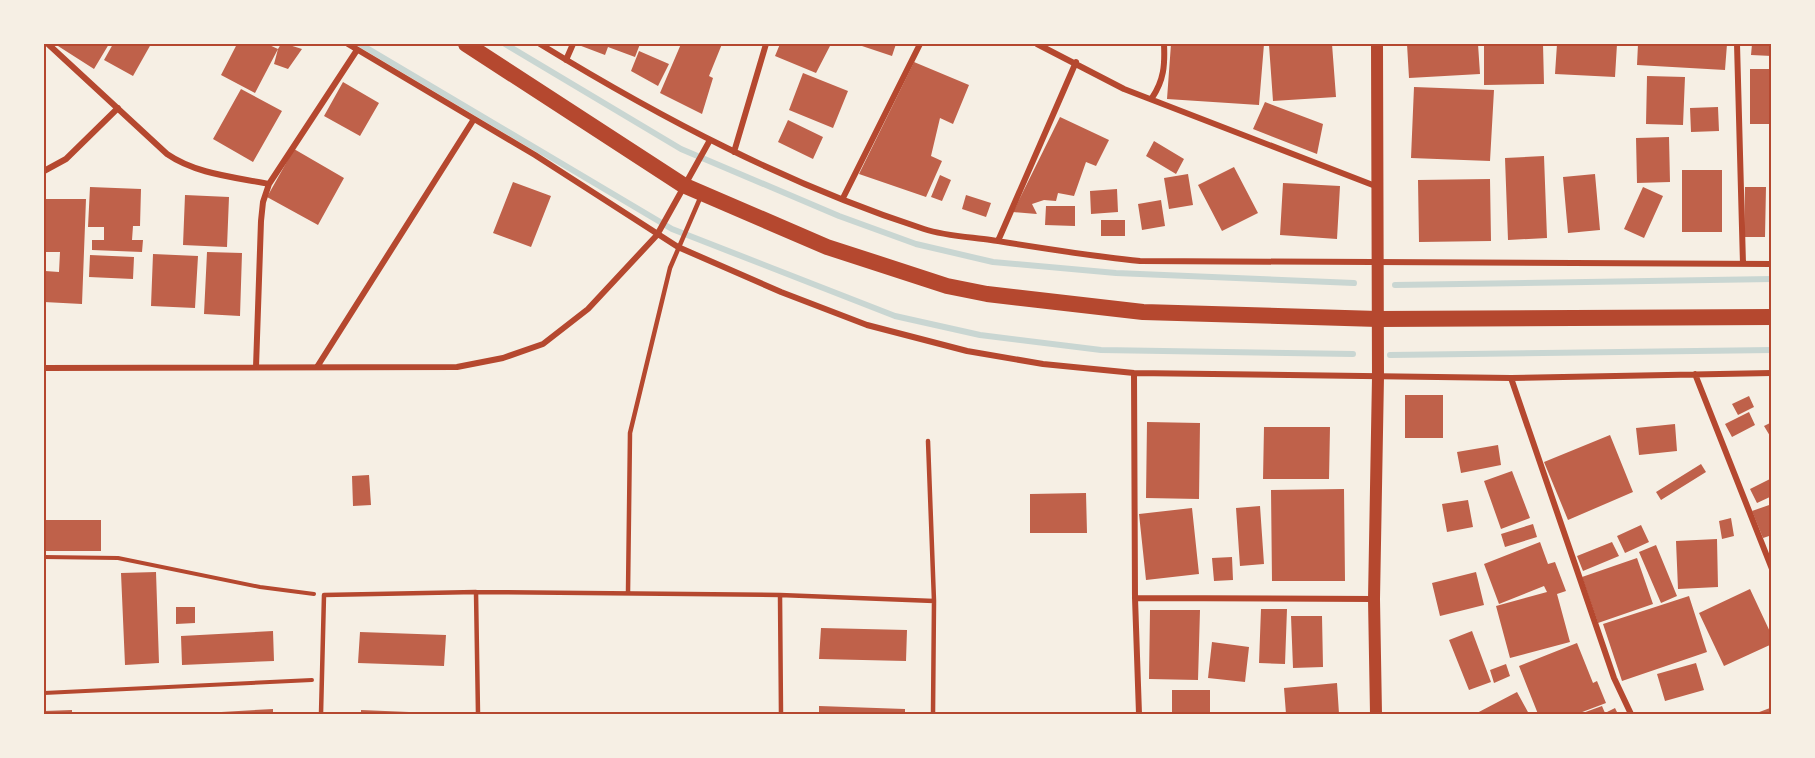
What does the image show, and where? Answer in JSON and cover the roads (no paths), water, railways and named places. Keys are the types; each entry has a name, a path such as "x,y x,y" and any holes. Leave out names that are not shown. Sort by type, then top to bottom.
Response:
{"highway":[{"path":"466,44 683,185 865,261 947,286 987,294 1143,312 1378,319 1772,317"}],"main road":[{"path":"1376,714 1374,599 1378,377 1377,44"}],"street":[{"path":"48,44 180,163 207,172 269,184"},
{"path":"348,44 535,155 678,247 781,292 867,324 967,351 1043,364 1134,373 1511,378 1772,373"},
{"path":"540,44 626,96 734,152 926,230 1140,261 1772,264"},
{"path":"566,60 573,44"},
{"path":"734,152 766,44"},
{"path":"843,198 920,44"},
{"path":"1037,44 1076,62 1124,89 1378,187"},
{"path":"1152,98 1160,86 1165,67 1164,44"},
{"path":"1737,44 1743,264"},
{"path":"256,368 262,202 269,184 357,50"},
{"path":"998,241 1076,62"},
{"path":"44,171 66,159 118,108"},
{"path":"317,367 474,119"},
{"path":"44,368 457,367 503,358 543,344 588,309 657,235 710,140"},
{"path":"1134,373 1135,598 1139,714"},
{"path":"1695,374 1772,569"},
{"path":"1511,378 1606,656 1631,714"},
{"path":"1135,598 1374,599"}],"lane":[{"path":"628,593 630,433 670,268 702,193"},
{"path":"928,441 934,601 933,714"},
{"path":"476,592 478,714"},
{"path":"321,714 324,596 476,592 628,593 780,595 934,601"},
{"path":"780,595 782,714"}],"waterway":[{"path":"360,44 672,229 895,316 980,335 1101,350 1353,354"},
{"path":"505,44 681,149 839,216 916,244 993,262 1116,273 1354,283"},
{"path":"1395,285 1772,279"},
{"path":"1390,355 1772,350"}]}
